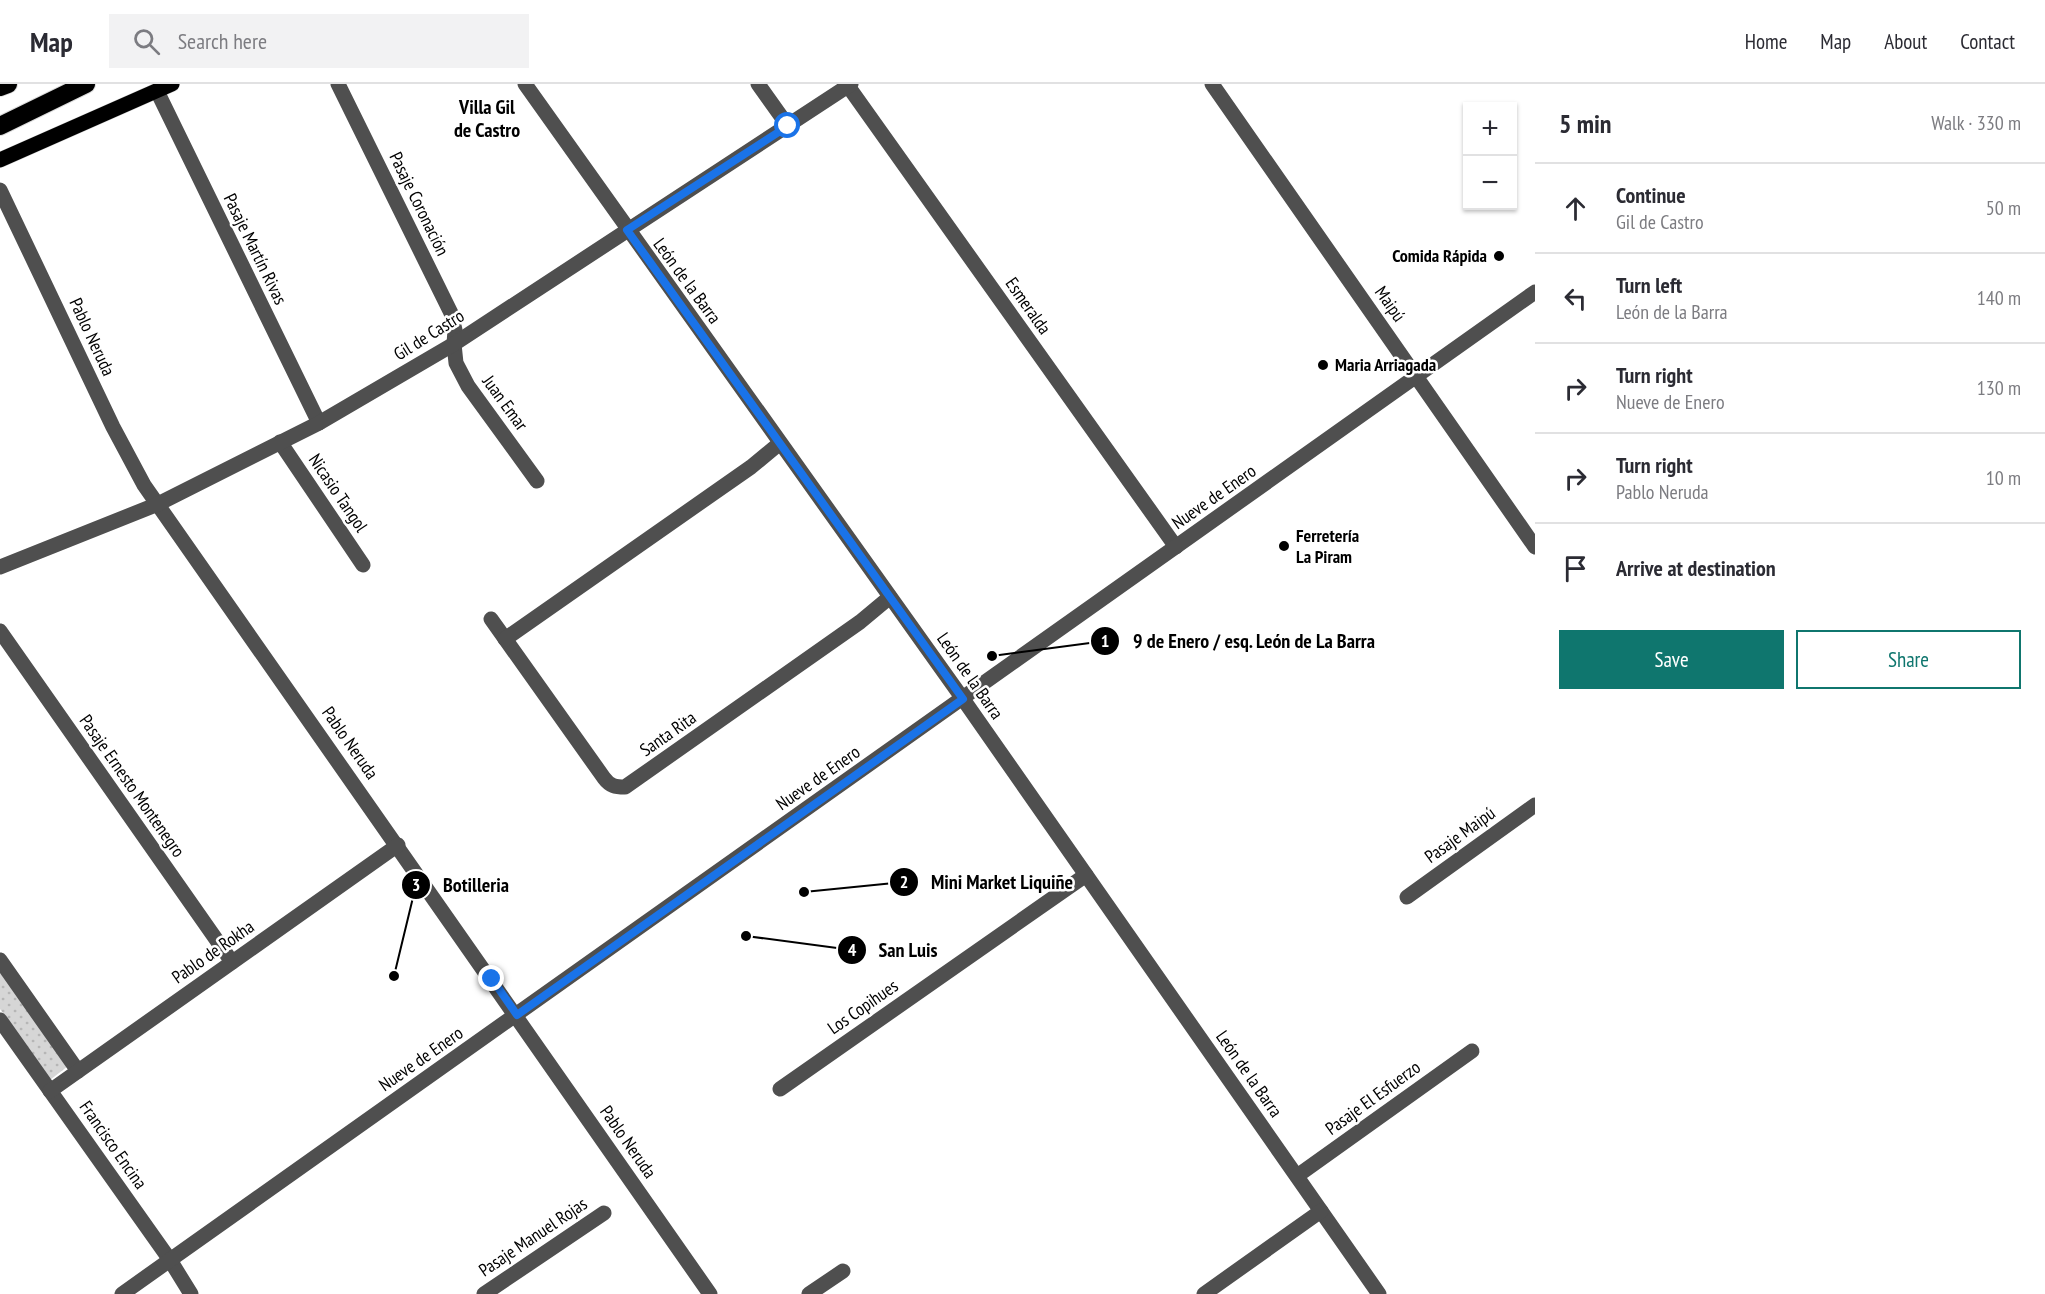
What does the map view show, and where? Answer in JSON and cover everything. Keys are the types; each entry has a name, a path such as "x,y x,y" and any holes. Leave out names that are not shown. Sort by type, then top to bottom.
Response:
{"highway":[{"path":"0,87 8,84"},
{"path":"0,126 86,84"}],"main road":[{"path":"0,160 172,84"}],"street":[{"name":"Pasaje Coronación","path":"338,84 451,313 454,344"},
{"name":"León de la Barra","path":"525,84 963,699 1379,1294"},
{"path":"758,84 788,126"},
{"name":"Maipú","path":"1212,84 1535,547"},
{"name":"Gil de Castro","path":"0,567 158,504 319,423 454,344 850,85"},
{"name":"Esmeralda","path":"850,85 1176,547"},
{"name":"Pasaje Martín Rivas","path":"157,91 319,423"},
{"name":"Pablo Neruda","path":"0,190 136,471 710,1294"},
{"name":"Nueve de Enero","path":"122,1294 1535,292"},
{"name":"Juan Emar","path":"454,344 456,363 468,386 537,481"},
{"name":"Nicasio Tangol","path":"280,442 363,565"},
{"path":"505,639 750,467 780,443"},
{"name":"Santa Rita","path":"491,619 604,778 609,784 625,787 860,622 890,597"},
{"name":"Pasaje Ernesto Montenegro","path":"0,631 232,962"},
{"name":"Pasaje Maipú","path":"1407,897 1535,804"},
{"name":"Pablo de Rokha","path":"50,1091 398,845"},
{"name":"Los Copihues","path":"780,1089 1086,875"},
{"path":"0,960 78,1071"},
{"name":"Francisco Encina","path":"0,1020 170,1260 191,1294"},
{"name":"Pasaje El Esfuerzo","path":"1297,1176 1472,1051"},
{"path":"1204,1294 1321,1211"},
{"name":"Pasaje Manuel Rojas","path":"484,1294 604,1213"},
{"path":"809,1294 843,1271"}],"shaded area":[{"path":"0,970 68,1066 50,1080 0,1009"}],"place":[{"name":"Comida Rápida","path":"1499,256"},
{"name":"Maria Arriagada","path":"1323,365"},
{"name":"Ferretería La Piram","path":"1284,546"},
{"name":"9 de Enero / esq. León de La Barra","path":"992,656"},
{"name":"Mini Market Liquiñe","path":"804,892"},
{"name":"San Luis","path":"746,936"},
{"name":"Botilleria","path":"394,976"}],"district":[{"name":"Villa Gil de Castro","path":"487,118"}],"route":[{"path":"492,979 517,1015 963,699 627,230 788,126"}]}
